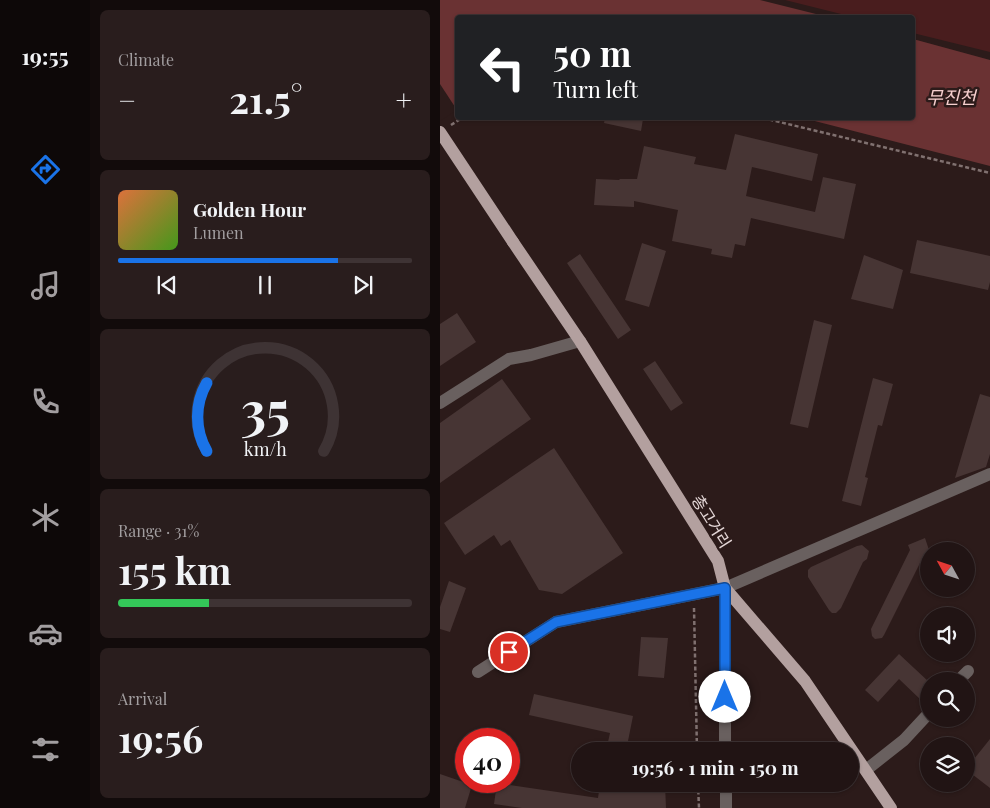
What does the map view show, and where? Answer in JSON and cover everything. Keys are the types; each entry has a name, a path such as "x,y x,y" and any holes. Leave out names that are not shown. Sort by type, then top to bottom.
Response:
{"main road":[{"name":"총고거리","path":"440,132 580,342 718,561 725,588 805,681 891,808"}],"street":[{"path":"440,403 509,359 580,342"},
{"path":"478,672 556,622 725,588 990,474"},
{"path":"725,588 725,742"},
{"path":"866,770 904,740 920,723"},
{"path":"726,792 726,808"}],"path":[{"path":"771,120 990,173"},
{"path":"694,595 697,742"},
{"path":"698,792 699,808"}],"shaded area":[{"path":"785,0 990,0 990,52 915,33 915,15 845,15"}],"water":[{"path":"440,0 760,0 820,15 455,15 455,108 440,119"},
{"name":"무진천","path":"915,40 990,60 990,166 811,120 915,120"}],"pier":[{"path":"440,84 455,107 455,111 440,121"}],"building":[{"path":"605,120 643,120 641,131 604,123"},
{"path":"735,134 818,154 812,181 752,167 746,196 815,212 823,177 856,184 844,239 751,218 745,246 735,244 732,258 711,254 712,249 672,241 678,210 634,201 634,207 594,205 596,179 637,179 644,146 696,157 694,164 726,170"},
{"path":"917,240 990,256 990,282 988,290 910,273"},
{"path":"642,243 666,251 649,307 625,300"},
{"path":"580,254 631,330 618,339 567,263"},
{"path":"864,255 903,270 893,309 851,299"},
{"path":"457,313 476,342 440,366 440,324"},
{"path":"814,320 832,325 808,428 790,424"},
{"path":"655,361 683,403 671,411 643,369"},
{"path":"873,378 893,384 882,426 878,425 865,477 868,478 861,506 842,501"},
{"path":"502,379 531,419 440,483 440,423"},
{"path":"980,394 990,397 990,454 986,467 955,478"},
{"path":"554,448 623,553 562,594 539,590 510,540 501,546 494,535 465,555 444,523"},
{"path":"925,538 926,542 920,542 920,563 884,635 882,638 875,639 872,636 871,629 910,550 908,545"},
{"path":"862,545 869,551 867,559 863,562 841,608 836,613 832,613 808,577 808,570"},
{"path":"449,581 466,588 450,632 440,629 440,607"},
{"path":"641,637 668,638 664,678 638,676"},
{"path":"899,654 920,674 920,699 899,679 878,702 865,690"},
{"path":"534,694 633,716 628,742 608,742 610,733 529,715"},
{"path":"990,739 990,788 975,776 975,758"},
{"path":"440,774 455,779 455,793 470,793 465,808 440,808"},
{"path":"520,786 598,798 599,792 665,792 666,808 522,808 494,804 496,793 520,793"}],"route":[{"path":"509,652 556,622 725,588 725,697"}]}
